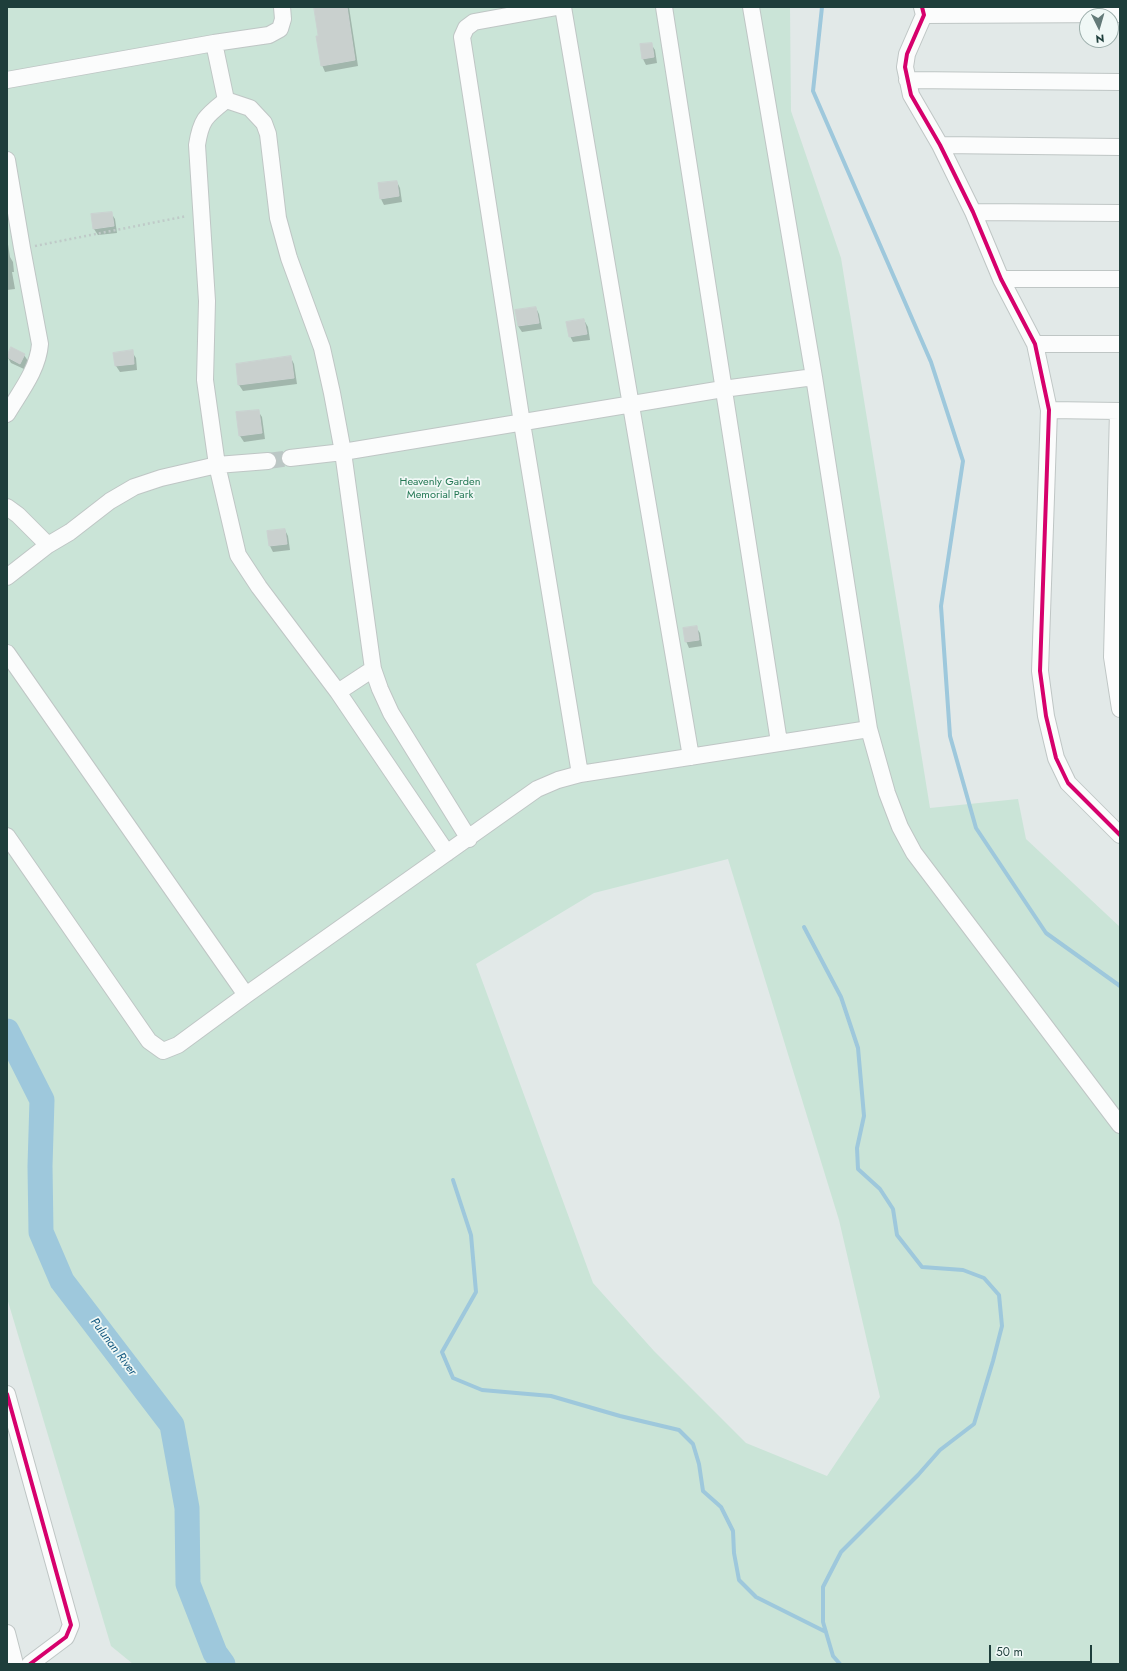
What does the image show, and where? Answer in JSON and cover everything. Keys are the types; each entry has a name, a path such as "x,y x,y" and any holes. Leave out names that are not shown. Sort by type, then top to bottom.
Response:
{"street":[{"path":"7,80 214,42 269,35 280,29 283,19 282,7"},
{"path":"557,7 474,22 466,28 462,37 522,423 580,774"},
{"path":"562,7 691,757"},
{"path":"664,7 779,742"},
{"path":"751,7 814,377 870,729 887,793 900,827 914,853 1120,1125"},
{"path":"1119,831 1068,783 1056,758 1046,716 1040,671 1048,410 1035,344 1000,279 973,212 940,145 911,95 905,67 907,54 923,11 1120,14"},
{"path":"214,42 226,100"},
{"path":"907,80 1120,82"},
{"path":"226,100 207,114 200,126 197,144 207,302 205,380 217,466 238,555 259,587 338,692 447,853"},
{"path":"226,100 250,108 264,123 268,134 278,218 289,258 322,348 332,393 343,452 373,669 391,713 469,839"},
{"path":"940,145 1120,147"},
{"path":"7,160 40,344 39,356 32,372 7,414"},
{"path":"973,212 1120,213"},
{"path":"1000,279 1120,279"},
{"path":"1035,344 1120,344"},
{"path":"290,458 343,452 723,390 814,377"},
{"path":"1048,410 1119,411 1112,657 1120,710"},
{"path":"7,577 48,545 70,532 110,501 134,487 161,478 217,466 268,461"},
{"path":"7,507 18,515 48,545"},
{"path":"7,653 246,995"},
{"path":"338,692 373,669"},
{"path":"7,836 149,1041 163,1051 178,1045 246,995 537,790 558,780 580,774 870,729"},
{"path":"7,1394 71,1625 66,1637 30,1664"},
{"path":"7,1633 16,1664"}],"path":[{"path":"22,248 201,213"}],"green space":[{"name":"Heavenly Garden Memorial Park","path":"7,7 790,7 791,111 841,258 930,808 1018,799 1026,839 1120,927 1120,1664 133,1664 111,1646 7,1298","holes":["728,859 839,1220 880,1397 827,1476 746,1443 654,1351 593,1283 476,964 594,893"]}],"building":[{"path":"314,7 347,7 355,60 321,66 316,36 318,36"},
{"path":"652,43 654,57 642,59 640,44"},
{"path":"397,181 399,196 380,199 378,183"},
{"path":"112,212 114,226 93,229 91,214"},
{"path":"536,307 539,323 518,326 515,310"},
{"path":"584,319 587,334 569,337 566,322"},
{"path":"11,347 25,354 20,364 7,357"},
{"path":"133,350 134,364 115,366 113,353"},
{"path":"291,356 294,378 238,385 236,364"},
{"path":"259,410 262,433 239,436 236,412"},
{"path":"285,529 287,544 269,546 267,531"},
{"path":"697,626 699,640 685,642 683,628"}],"waterway":[{"path":"822,7 813,91 931,362 963,461 941,606 950,736 976,828 1046,933 1120,986"},
{"path":"804,927 841,997 858,1048 864,1116 857,1148 858,1169 880,1189 893,1209 897,1235 922,1267 963,1270 984,1278 999,1295 1002,1326 974,1424 940,1450 918,1475 841,1552 823,1587 823,1622 833,1656 840,1664"},
{"name":"Pulunan River","path":"7,1031 42,1100 40,1166 41,1232 62,1281 172,1425 187,1508 188,1584 215,1653 223,1664"},
{"path":"453,1180 471,1235 476,1292 442,1352 453,1378 482,1390 551,1396 620,1416 679,1430 693,1444 699,1464 703,1491 721,1507 733,1531 734,1553 739,1580 756,1597 826,1632"}],"tunnel":[{"path":"268,461 290,458"}],"cycle path":[{"path":"922,7 924,15 907,54 905,67 911,95 940,145 973,212 1001,279 1035,344 1049,410 1040,671 1046,716 1056,758 1068,783 1120,835"},
{"path":"7,1394 71,1625 66,1637 30,1664"}]}
